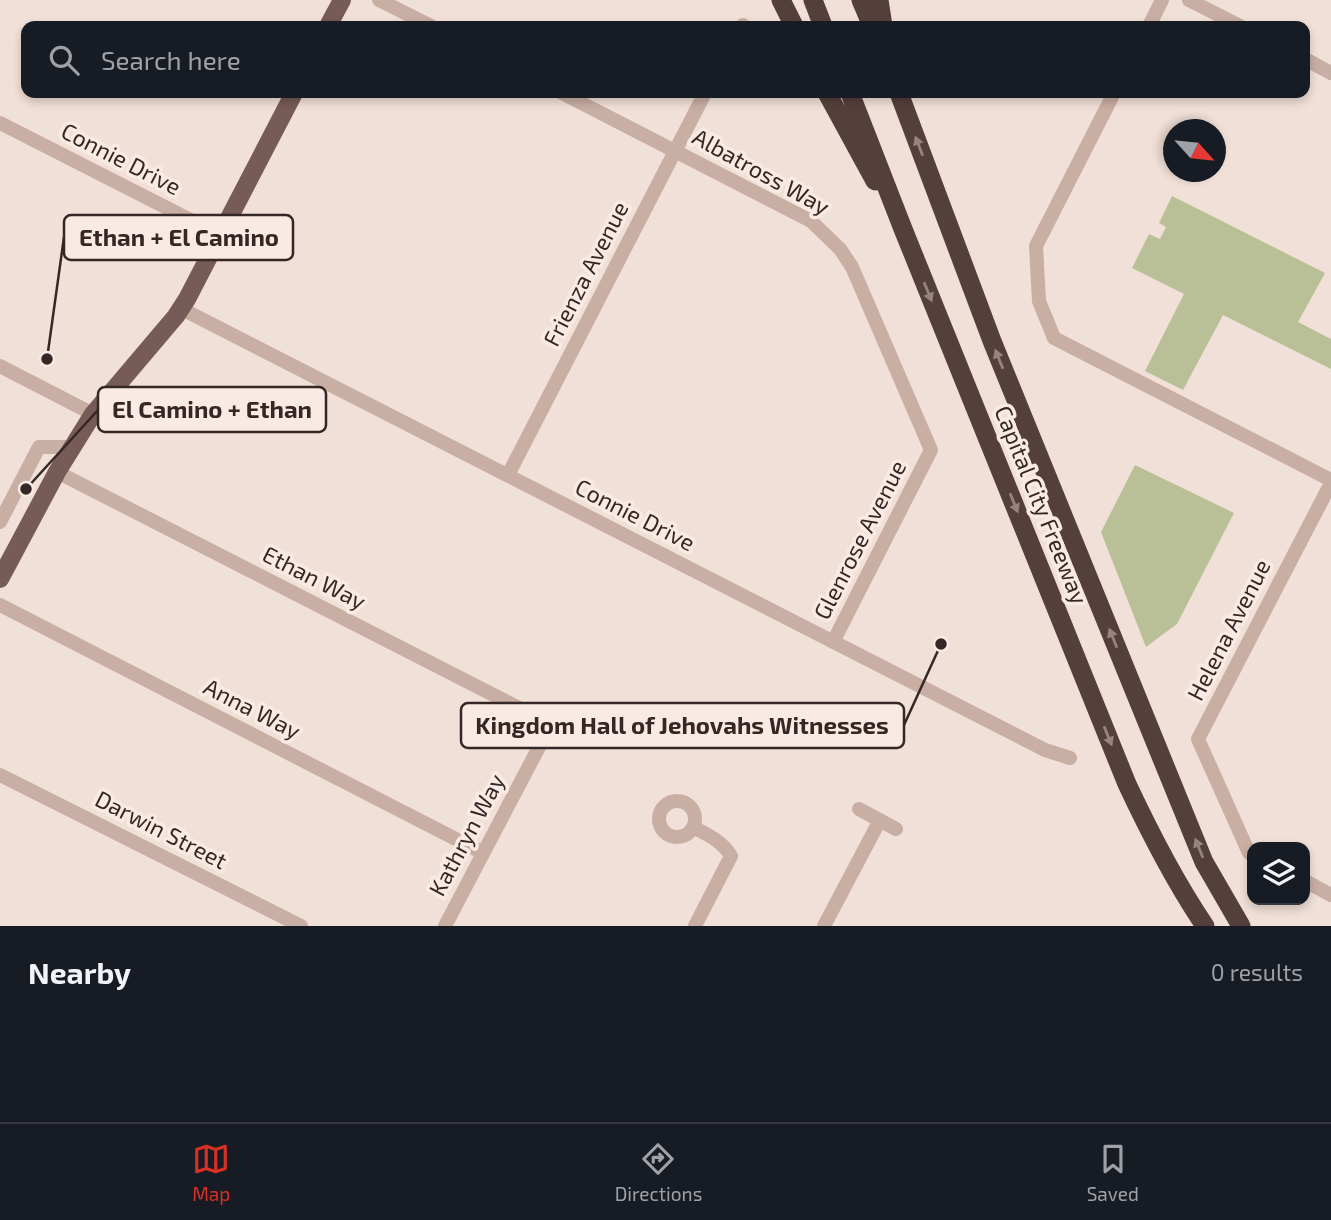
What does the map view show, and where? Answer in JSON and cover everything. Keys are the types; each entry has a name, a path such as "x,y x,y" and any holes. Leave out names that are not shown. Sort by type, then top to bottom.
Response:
{"highway":[{"path":"781,0 792,21"},
{"path":"813,0 821,21"},
{"path":"861,0 870,21"},
{"path":"879,0 882,21"},
{"path":"830,98 903,229"},
{"name":"Capital City Freeway","path":"852,98 1144,821 1205,926"},
{"name":"Capital City Freeway","path":"901,98 992,341 1204,862 1230,909 1243,926"},
{"path":"1144,821 1191,926"}],"main road":[{"path":"331,21 342,0"},
{"path":"0,579 57,472 93,414 182,309 291,98"}],"street":[{"path":"379,0 421,21"},
{"path":"1152,21 1162,0"},
{"path":"1189,0 1230,21"},
{"path":"1310,62 1331,73"},
{"name":"Albatross Way","path":"572,98 811,221 827,234 852,267 902,383"},
{"name":"Frienza Avenue","path":"508,475 702,98"},
{"path":"1111,98 1036,246 1039,301 1054,338 1331,481"},
{"name":"Connie Drive","path":"0,123 220,235"},
{"name":"Connie Drive","path":"182,309 1045,750 1070,758"},
{"path":"0,366 93,414"},
{"name":"Glenrose Avenue","path":"833,642 931,450 902,383"},
{"path":"0,522 39,447 72,447"},
{"name":"Ethan Way","path":"57,472 529,713 549,728"},
{"name":"Helena Avenue","path":"1247,851 1198,739 1331,481"},
{"name":"Anna Way","path":"0,605 483,853"},
{"name":"Kathryn Way","path":"445,926 549,728"},
{"name":"Darwin Street","path":"0,775 301,926"},
{"path":"859,809 896,829"},
{"path":"824,926 880,820"},
{"path":"693,827 725,847 731,856 695,926"},
{"path":"1310,884 1331,895"}],"green space":[{"path":"1172,196 1325,273 1298,322 1331,339 1331,369 1223,315 1183,390 1145,371 1184,294 1132,268 1149,234 1160,239 1166,227 1159,223"},
{"path":"1135,465 1234,513 1177,624 1146,647 1101,532"}],"place":[{"name":"Ethan + El Camino","path":"47,359"},
{"name":"El Camino + Ethan","path":"26,489"},
{"name":"Kingdom Hall of Jehovahs Witnesses","path":"941,644"}]}
